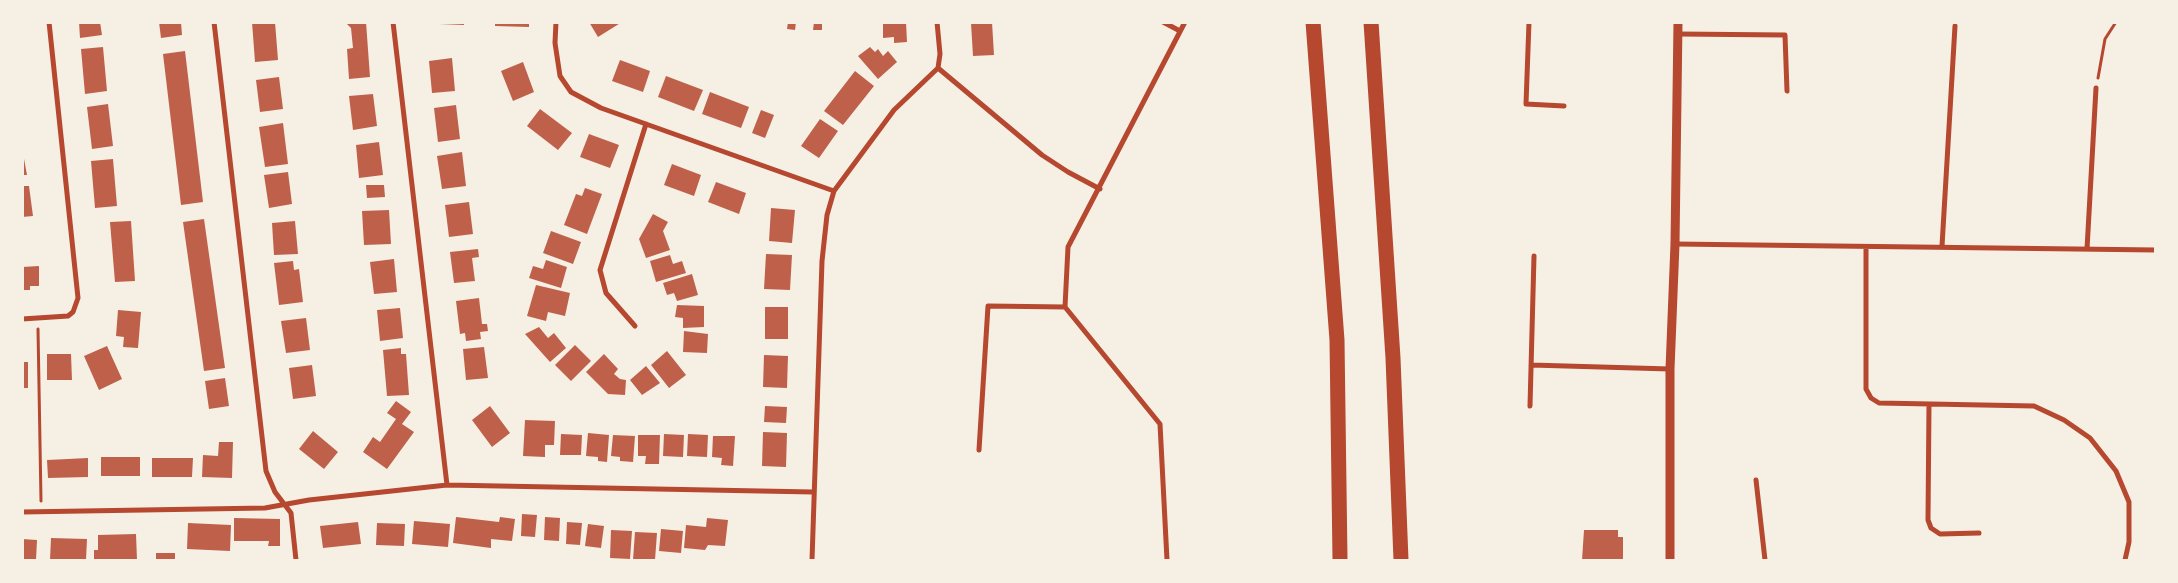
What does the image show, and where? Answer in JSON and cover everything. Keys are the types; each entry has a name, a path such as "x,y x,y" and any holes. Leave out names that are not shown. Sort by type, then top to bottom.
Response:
{"highway":[{"path":"1313,22 1337,340 1340,560"},
{"path":"1371,22 1393,358 1401,560"}],"street":[{"path":"22,319 61,318 73,312 78,292 49,22"},
{"path":"214,22 266,471 270,483 291,513 296,560"},
{"path":"393,22 447,485"},
{"path":"556,22 556,43 560,76 571,92 602,108 834,190"},
{"path":"812,560 812,492 822,261 826,215 834,190 894,110 938,68 940,54 937,22"},
{"path":"1163,22 1180,32"},
{"path":"1167,560 1160,424 1065,307 1068,248 1100,189 1184,22"},
{"path":"1529,22 1526,104 1564,106"},
{"path":"1670,560 1670,369 1675,244 1678,22"},
{"path":"1942,246 1955,26"},
{"path":"1678,34 1785,35 1787,91"},
{"path":"938,68 1042,155 1068,172 1100,189"},
{"path":"2087,249 2096,88"},
{"path":"635,326 606,293 600,270 646,124"},
{"path":"1675,244 1866,248 1942,246 2156,250"},
{"path":"1866,248 1866,389 1871,398 1879,402 2034,406 2064,420 2090,438 2116,471 2129,502 2129,542 2125,560"},
{"path":"1530,406 1534,256"},
{"path":"980,450 988,306 1065,307"},
{"path":"1531,365 1670,369"},
{"path":"1929,404 1928,520 1931,528 1940,534 1979,533"},
{"path":"1756,480 1765,560"},
{"path":"22,512 249,509 284,503 447,485 812,492"}],"path":[{"path":"2096,88 2105,39 2116,22"},
{"path":"38,319 41,512"}],"building":[{"path":"79,22 100,22 102,35 80,38"},
{"path":"159,22 181,22 182,35 161,38"},
{"path":"252,22 275,22 278,60 255,62"},
{"path":"345,22 366,22 370,77 349,79 347,49 353,48 351,28"},
{"path":"439,22 464,22 464,25 439,24"},
{"path":"495,22 529,22 529,27 495,26"},
{"path":"589,22 622,22 598,37"},
{"path":"788,22 796,22 795,30 787,29"},
{"path":"814,22 822,22 822,30 813,30"},
{"path":"883,22 906,22 907,42 894,43 894,37 883,38"},
{"path":"992,22 994,55 973,56 971,23"},
{"path":"103,47 107,91 85,94 81,49"},
{"path":"870,47 875,52 878,49 883,56 888,51 897,62 878,79 858,56"},
{"path":"185,51 203,202 181,205 163,54"},
{"path":"452,58 455,91 432,93 429,61"},
{"path":"620,60 650,71 643,92 612,81"},
{"path":"523,62 534,92 513,101 501,71"},
{"path":"855,71 874,86 843,125 824,111"},
{"path":"666,76 703,90 694,111 658,97"},
{"path":"279,77 283,109 260,112 256,80"},
{"path":"710,92 749,107 741,128 702,114"},
{"path":"373,94 377,126 353,130 349,96"},
{"path":"108,104 113,146 92,149 87,107"},
{"path":"456,105 460,139 438,142 434,108"},
{"path":"540,109 572,133 558,150 527,126"},
{"path":"761,110 774,115 765,138 752,133"},
{"path":"820,119 838,131 819,158 801,146"},
{"path":"283,123 288,164 265,167 259,127"},
{"path":"589,134 619,145 610,168 580,157"},
{"path":"379,142 383,175 359,178 356,145"},
{"path":"22,148 27,175 22,175"},
{"path":"462,152 466,186 442,189 437,156"},
{"path":"113,159 117,206 95,208 91,161"},
{"path":"672,164 701,175 694,196 664,185"},
{"path":"288,172 292,204 269,208 264,175"},
{"path":"716,182 746,193 739,214 708,202"},
{"path":"366,185 384,185 385,197 367,198"},
{"path":"22,186 29,186 33,216 22,217"},
{"path":"585,188 602,194 587,234 564,225 576,194 582,196"},
{"path":"469,202 473,234 449,237 445,205"},
{"path":"771,208 795,210 792,243 769,241"},
{"path":"389,210 391,244 364,245 362,211"},
{"path":"653,214 668,222 663,231 670,250 646,258 639,239"},
{"path":"204,219 225,368 204,371 183,222"},
{"path":"131,221 135,281 115,282 110,222"},
{"path":"295,221 298,254 274,255 272,223"},
{"path":"551,231 581,242 573,264 543,253"},
{"path":"478,249 479,257 472,258 475,281 454,283 450,252"},
{"path":"766,254 792,255 790,290 764,289"},
{"path":"670,255 673,264 682,261 686,273 656,282 650,261"},
{"path":"394,259 397,292 374,294 370,262"},
{"path":"546,260 567,267 561,288 529,278 533,266 543,269"},
{"path":"293,261 294,270 299,269 303,302 279,305 274,263"},
{"path":"39,266 39,286 30,286 30,290 22,290 22,267"},
{"path":"692,274 698,295 677,301 674,293 667,295 663,283"},
{"path":"536,285 570,293 565,316 548,312 546,321 527,316"},
{"path":"479,298 482,324 487,324 488,331 480,332 481,339 466,341 465,333 460,334 456,301"},
{"path":"677,305 704,306 704,327 683,328 683,318 675,317"},
{"path":"765,307 788,307 788,339 765,339"},
{"path":"400,308 403,338 380,341 377,310"},
{"path":"118,310 141,312 138,348 123,347 124,337 116,336"},
{"path":"306,318 310,350 286,353 281,321"},
{"path":"539,327 548,338 554,333 566,348 550,362 525,334"},
{"path":"684,331 708,334 707,353 683,352"},
{"path":"575,345 591,361 571,381 555,365"},
{"path":"107,346 122,379 99,390 84,356"},
{"path":"484,347 488,378 466,380 463,349"},
{"path":"401,348 401,354 406,354 409,395 387,396 383,350"},
{"path":"667,351 686,375 669,388 651,365"},
{"path":"47,354 71,354 72,380 47,380"},
{"path":"604,354 618,369 614,374 620,379 626,380 625,395 608,394 586,372"},
{"path":"764,355 788,356 787,388 763,387"},
{"path":"22,362 28,362 28,388 22,388"},
{"path":"312,365 316,396 293,399 289,368"},
{"path":"646,366 660,383 642,395 630,380"},
{"path":"225,378 229,406 209,409 205,381"},
{"path":"396,401 411,412 402,424 414,432 387,469 363,452 373,437 380,442 396,419 387,413"},
{"path":"490,406 510,433 492,447 472,420"},
{"path":"765,406 787,407 786,423 764,422"},
{"path":"525,420 555,421 554,445 545,445 545,457 523,456"},
{"path":"313,431 338,452 324,469 299,449"},
{"path":"763,432 787,433 786,467 762,466"},
{"path":"588,433 609,435 607,462 598,461 598,457 586,456"},
{"path":"561,434 582,435 581,455 560,455"},
{"path":"664,434 684,435 683,457 663,456"},
{"path":"688,434 708,435 707,457 687,456"},
{"path":"613,435 635,436 633,462 620,461 620,457 611,456"},
{"path":"638,435 660,435 659,464 645,464 646,456 638,456"},
{"path":"713,436 735,436 733,466 721,465 722,458 712,457"},
{"path":"219,442 233,442 232,478 202,477 203,455 218,456"},
{"path":"101,457 140,457 140,476 101,476"},
{"path":"88,458 88,477 48,478 47,460"},
{"path":"152,458 193,458 192,477 152,477"},
{"path":"522,514 537,515 535,537 521,536"},
{"path":"456,517 499,522 500,517 515,519 512,541 491,539 491,548 453,543"},
{"path":"545,517 560,518 559,541 544,540"},
{"path":"234,518 280,519 280,546 268,546 269,541 234,541"},
{"path":"707,518 728,520 725,546 708,545 705,550 684,548 686,525 706,527"},
{"path":"414,521 450,524 448,547 412,544"},
{"path":"358,522 361,544 323,548 320,526"},
{"path":"567,522 582,523 580,545 566,544"},
{"path":"188,523 231,525 230,551 187,549"},
{"path":"377,523 405,524 404,546 376,545"},
{"path":"588,524 604,526 601,548 585,546"},
{"path":"661,529 683,531 681,553 659,551"},
{"path":"611,530 632,531 630,559 610,558"},
{"path":"1584,530 1618,530 1618,537 1623,537 1623,560 1582,560"},
{"path":"635,532 657,533 655,560 633,560"},
{"path":"136,534 137,560 94,560 94,550 98,550 98,535"},
{"path":"51,538 87,539 86,560 50,560"},
{"path":"22,539 37,540 36,560 22,560"},
{"path":"156,553 175,553 175,560 156,560"}]}
